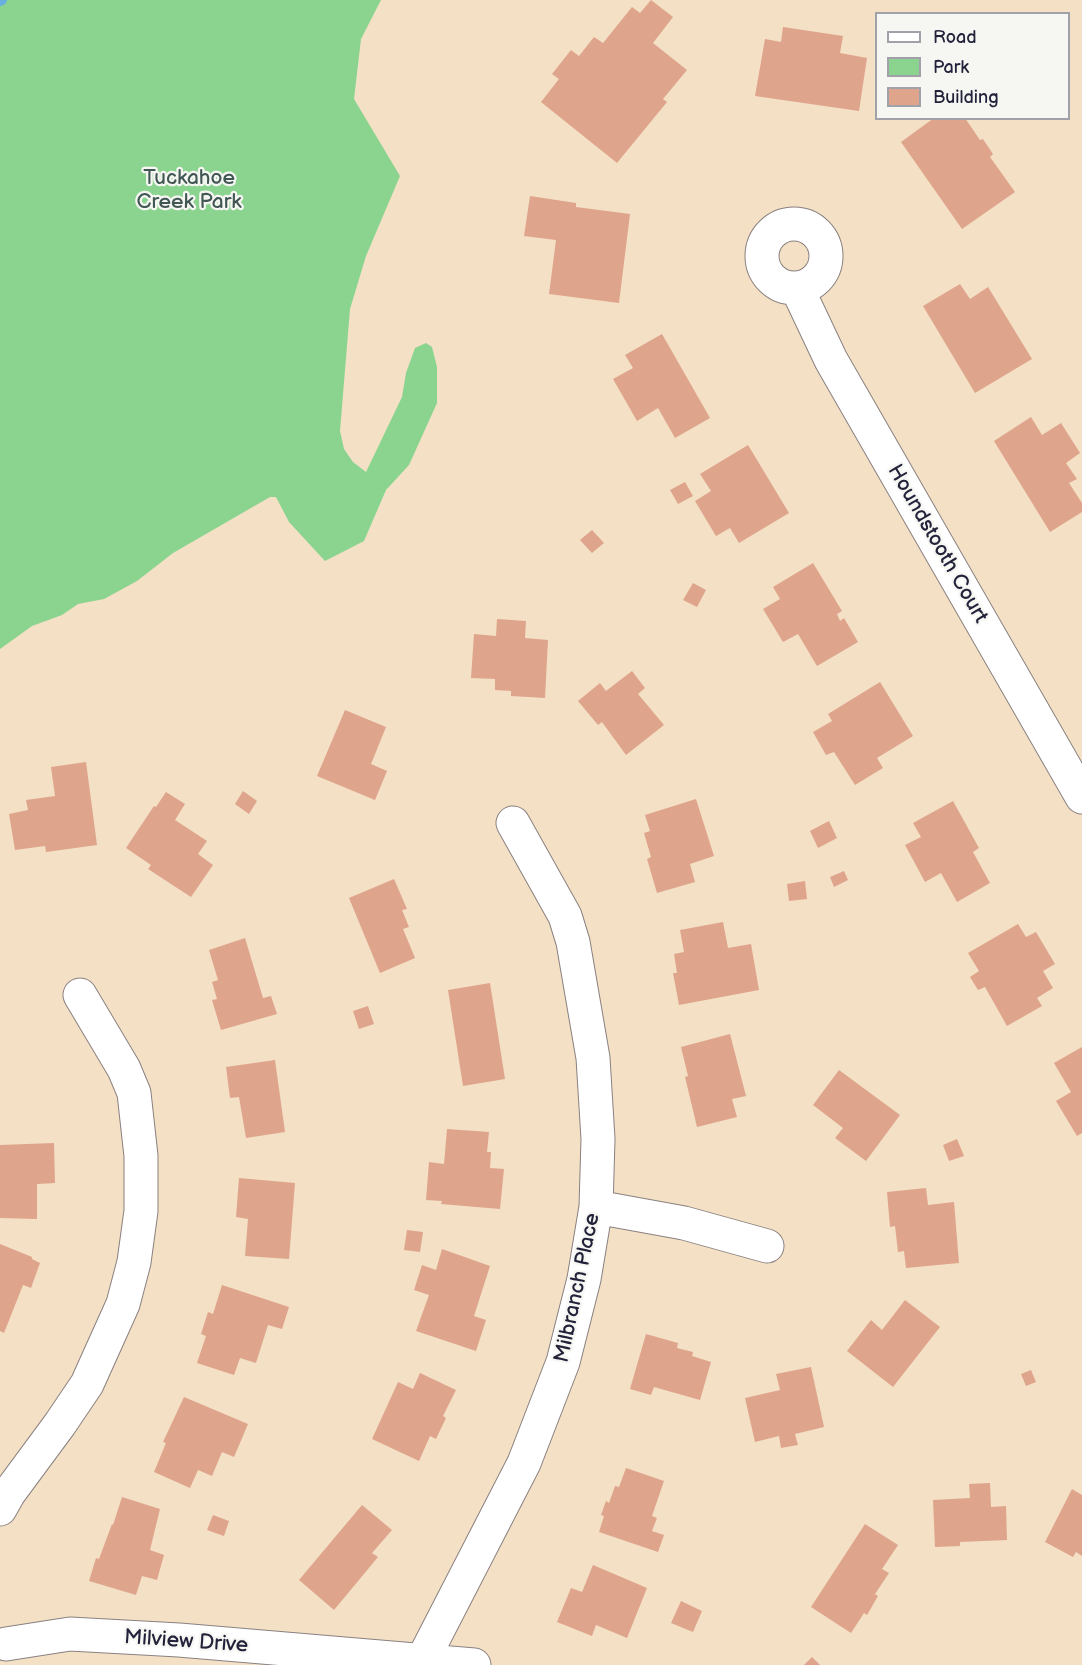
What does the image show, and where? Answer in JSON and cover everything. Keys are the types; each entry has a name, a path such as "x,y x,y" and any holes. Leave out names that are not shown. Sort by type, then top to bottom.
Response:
{"street":[{"name":"Houndstooth Court","path":"797,288 831,360 1082,797"},
{"name":"Milbranch Place","path":"421,1663 528,1453 563,1362 584,1279 596,1207 598,1139 593,1058 573,942 564,916 513,824"},
{"path":"0,1509 9,1492 87,1384 123,1304 134,1262 141,1211 141,1156 134,1094 124,1069 80,995"},
{"path":"596,1207 684,1223 767,1246"},
{"name":"Milview Drive","path":"3,1644 70,1634 179,1640 421,1663 474,1665"},
{"name":"Milview Drive","path":"3,1644 45,1665"}],"green space":[{"name":"Tuckahoe Creek Park","path":"0,0 381,0 361,39 354,99 400,176 366,256 350,309 340,431 344,449 353,462 366,472 402,397 406,373 415,348 426,343 432,347 437,367 437,403 409,465 386,490 364,541 325,561 289,522 276,497 270,497 173,553 137,581 104,599 78,604 62,615 32,626 0,649"}],"building":[{"path":"651,0 673,17 653,43 687,70 663,99 667,102 617,163 541,102 559,79 552,74 571,50 579,56 594,37 603,43 632,7 640,13"},
{"path":"783,27 843,36 840,53 867,58 859,111 755,96 765,39 781,42"},
{"path":"931,120 966,120 980,140 983,139 993,154 990,157 1015,192 962,229 901,142"},
{"path":"530,196 576,203 576,207 630,214 619,303 549,294 556,240 524,236"},
{"path":"960,284 970,299 988,287 1032,359 975,393 923,306"},
{"path":"662,334 710,418 675,438 658,408 637,421 613,379 633,368 625,355"},
{"path":"1031,417 1042,435 1061,423 1080,453 1066,463 1077,479 1069,483 1082,503 1082,512 1050,532 994,441"},
{"path":"748,445 789,513 739,543 730,528 716,536 695,501 711,491 700,474"},
{"path":"685,482 693,496 678,504 670,490"},
{"path":"592,530 604,543 592,553 580,540"},
{"path":"813,563 842,611 837,614 840,621 844,618 858,642 817,666 798,634 783,642 763,609 780,599 773,587"},
{"path":"693,583 706,590 697,607 683,600"},
{"path":"497,619 526,621 525,638 548,640 545,698 511,696 511,691 495,690 495,679 471,678 474,634 496,636"},
{"path":"632,671 645,688 638,694 664,725 626,755 602,722 598,725 578,701 600,683 606,691"},
{"path":"880,682 913,736 877,758 883,768 855,785 834,752 826,755 813,732 832,721 828,714"},
{"path":"345,710 386,727 371,764 387,771 375,800 317,776"},
{"path":"86,762 97,845 46,852 45,846 15,850 9,814 28,810 26,800 55,796 51,767"},
{"path":"243,791 257,801 249,814 235,804"},
{"path":"166,792 185,804 175,820 207,841 198,854 213,865 191,897 148,869 151,865 126,848"},
{"path":"696,799 714,856 690,864 695,882 657,893 647,859 651,857 644,833 650,831 645,815"},
{"path":"953,801 979,848 973,852 990,883 957,902 941,873 925,882 905,845 921,837 913,823"},
{"path":"829,821 837,838 818,848 810,831"},
{"path":"844,871 848,880 834,887 830,877"},
{"path":"394,879 407,909 402,910 409,927 403,929 415,958 380,973 349,898"},
{"path":"805,881 807,899 789,901 787,884"},
{"path":"723,922 728,948 751,944 759,990 679,1005 673,973 677,973 674,954 684,952 680,930"},
{"path":"1018,924 1026,937 1036,932 1055,964 1043,971 1053,988 1037,998 1042,1006 1007,1026 985,987 978,990 970,977 979,971 968,953"},
{"path":"245,938 263,998 271,996 277,1014 221,1030 212,1000 217,999 212,982 218,980 209,950"},
{"path":"490,983 505,1079 463,1086 448,990"},
{"path":"368,1006 374,1024 359,1029 353,1011"},
{"path":"730,1034 746,1096 732,1099 737,1117 697,1127 685,1077 688,1076 681,1047"},
{"path":"1082,1047 1082,1133 1077,1136 1056,1101 1071,1092 1054,1063"},
{"path":"275,1060 285,1132 246,1138 239,1097 230,1098 226,1067"},
{"path":"839,1070 900,1115 866,1161 835,1138 843,1128 813,1105"},
{"path":"447,1129 489,1132 487,1152 491,1152 490,1168 504,1169 500,1209 441,1204 442,1201 426,1200 429,1162 444,1164"},
{"path":"957,1139 964,1156 949,1161 943,1145"},
{"path":"54,1143 55,1183 37,1184 37,1219 0,1218 0,1145"},
{"path":"239,1178 295,1183 289,1259 245,1256 248,1219 236,1217"},
{"path":"926,1188 928,1205 954,1202 959,1263 906,1268 904,1251 898,1252 895,1226 890,1227 887,1192"},
{"path":"407,1230 423,1232 420,1252 404,1250"},
{"path":"0,1244 32,1257 40,1263 31,1288 23,1285 4,1333 0,1331"},
{"path":"442,1249 490,1266 474,1316 486,1320 476,1351 416,1331 429,1295 414,1290 422,1265 436,1270"},
{"path":"222,1285 289,1307 282,1329 268,1325 256,1363 240,1358 234,1375 197,1363 206,1336 201,1334 208,1312 213,1314"},
{"path":"905,1300 940,1327 893,1387 847,1351 871,1320 882,1330"},
{"path":"646,1334 678,1343 677,1348 693,1352 692,1356 711,1362 700,1400 654,1387 651,1395 630,1389"},
{"path":"811,1367 824,1427 795,1434 798,1445 781,1448 779,1436 755,1442 745,1398 780,1390 776,1374"},
{"path":"1031,1370 1036,1382 1026,1386 1021,1374"},
{"path":"420,1373 456,1390 443,1416 446,1418 436,1439 430,1436 419,1461 372,1439 398,1382 413,1389"},
{"path":"184,1397 248,1424 234,1457 222,1452 212,1476 198,1470 190,1488 154,1472 166,1443 163,1442"},
{"path":"626,1468 664,1481 652,1516 657,1518 652,1531 664,1535 658,1552 599,1532 606,1501 609,1503 615,1486 619,1487"},
{"path":"990,1483 991,1507 1006,1506 1007,1540 960,1542 960,1546 935,1547 933,1500 970,1498 969,1484"},
{"path":"1072,1489 1082,1495 1082,1556 1076,1552 1073,1557 1045,1542"},
{"path":"122,1497 160,1509 150,1550 164,1555 157,1580 142,1576 136,1595 89,1581 96,1558 99,1559"},
{"path":"362,1505 392,1530 372,1553 378,1557 334,1610 299,1580"},
{"path":"213,1515 229,1521 224,1536 207,1530"},
{"path":"865,1524 898,1545 882,1569 889,1573 875,1594 878,1596 867,1615 864,1613 851,1633 811,1607"},
{"path":"593,1565 647,1588 627,1638 596,1625 592,1636 557,1622 571,1588 582,1592"},
{"path":"681,1601 702,1611 693,1632 671,1623"},
{"path":"812,1657 820,1665 804,1665"}]}
